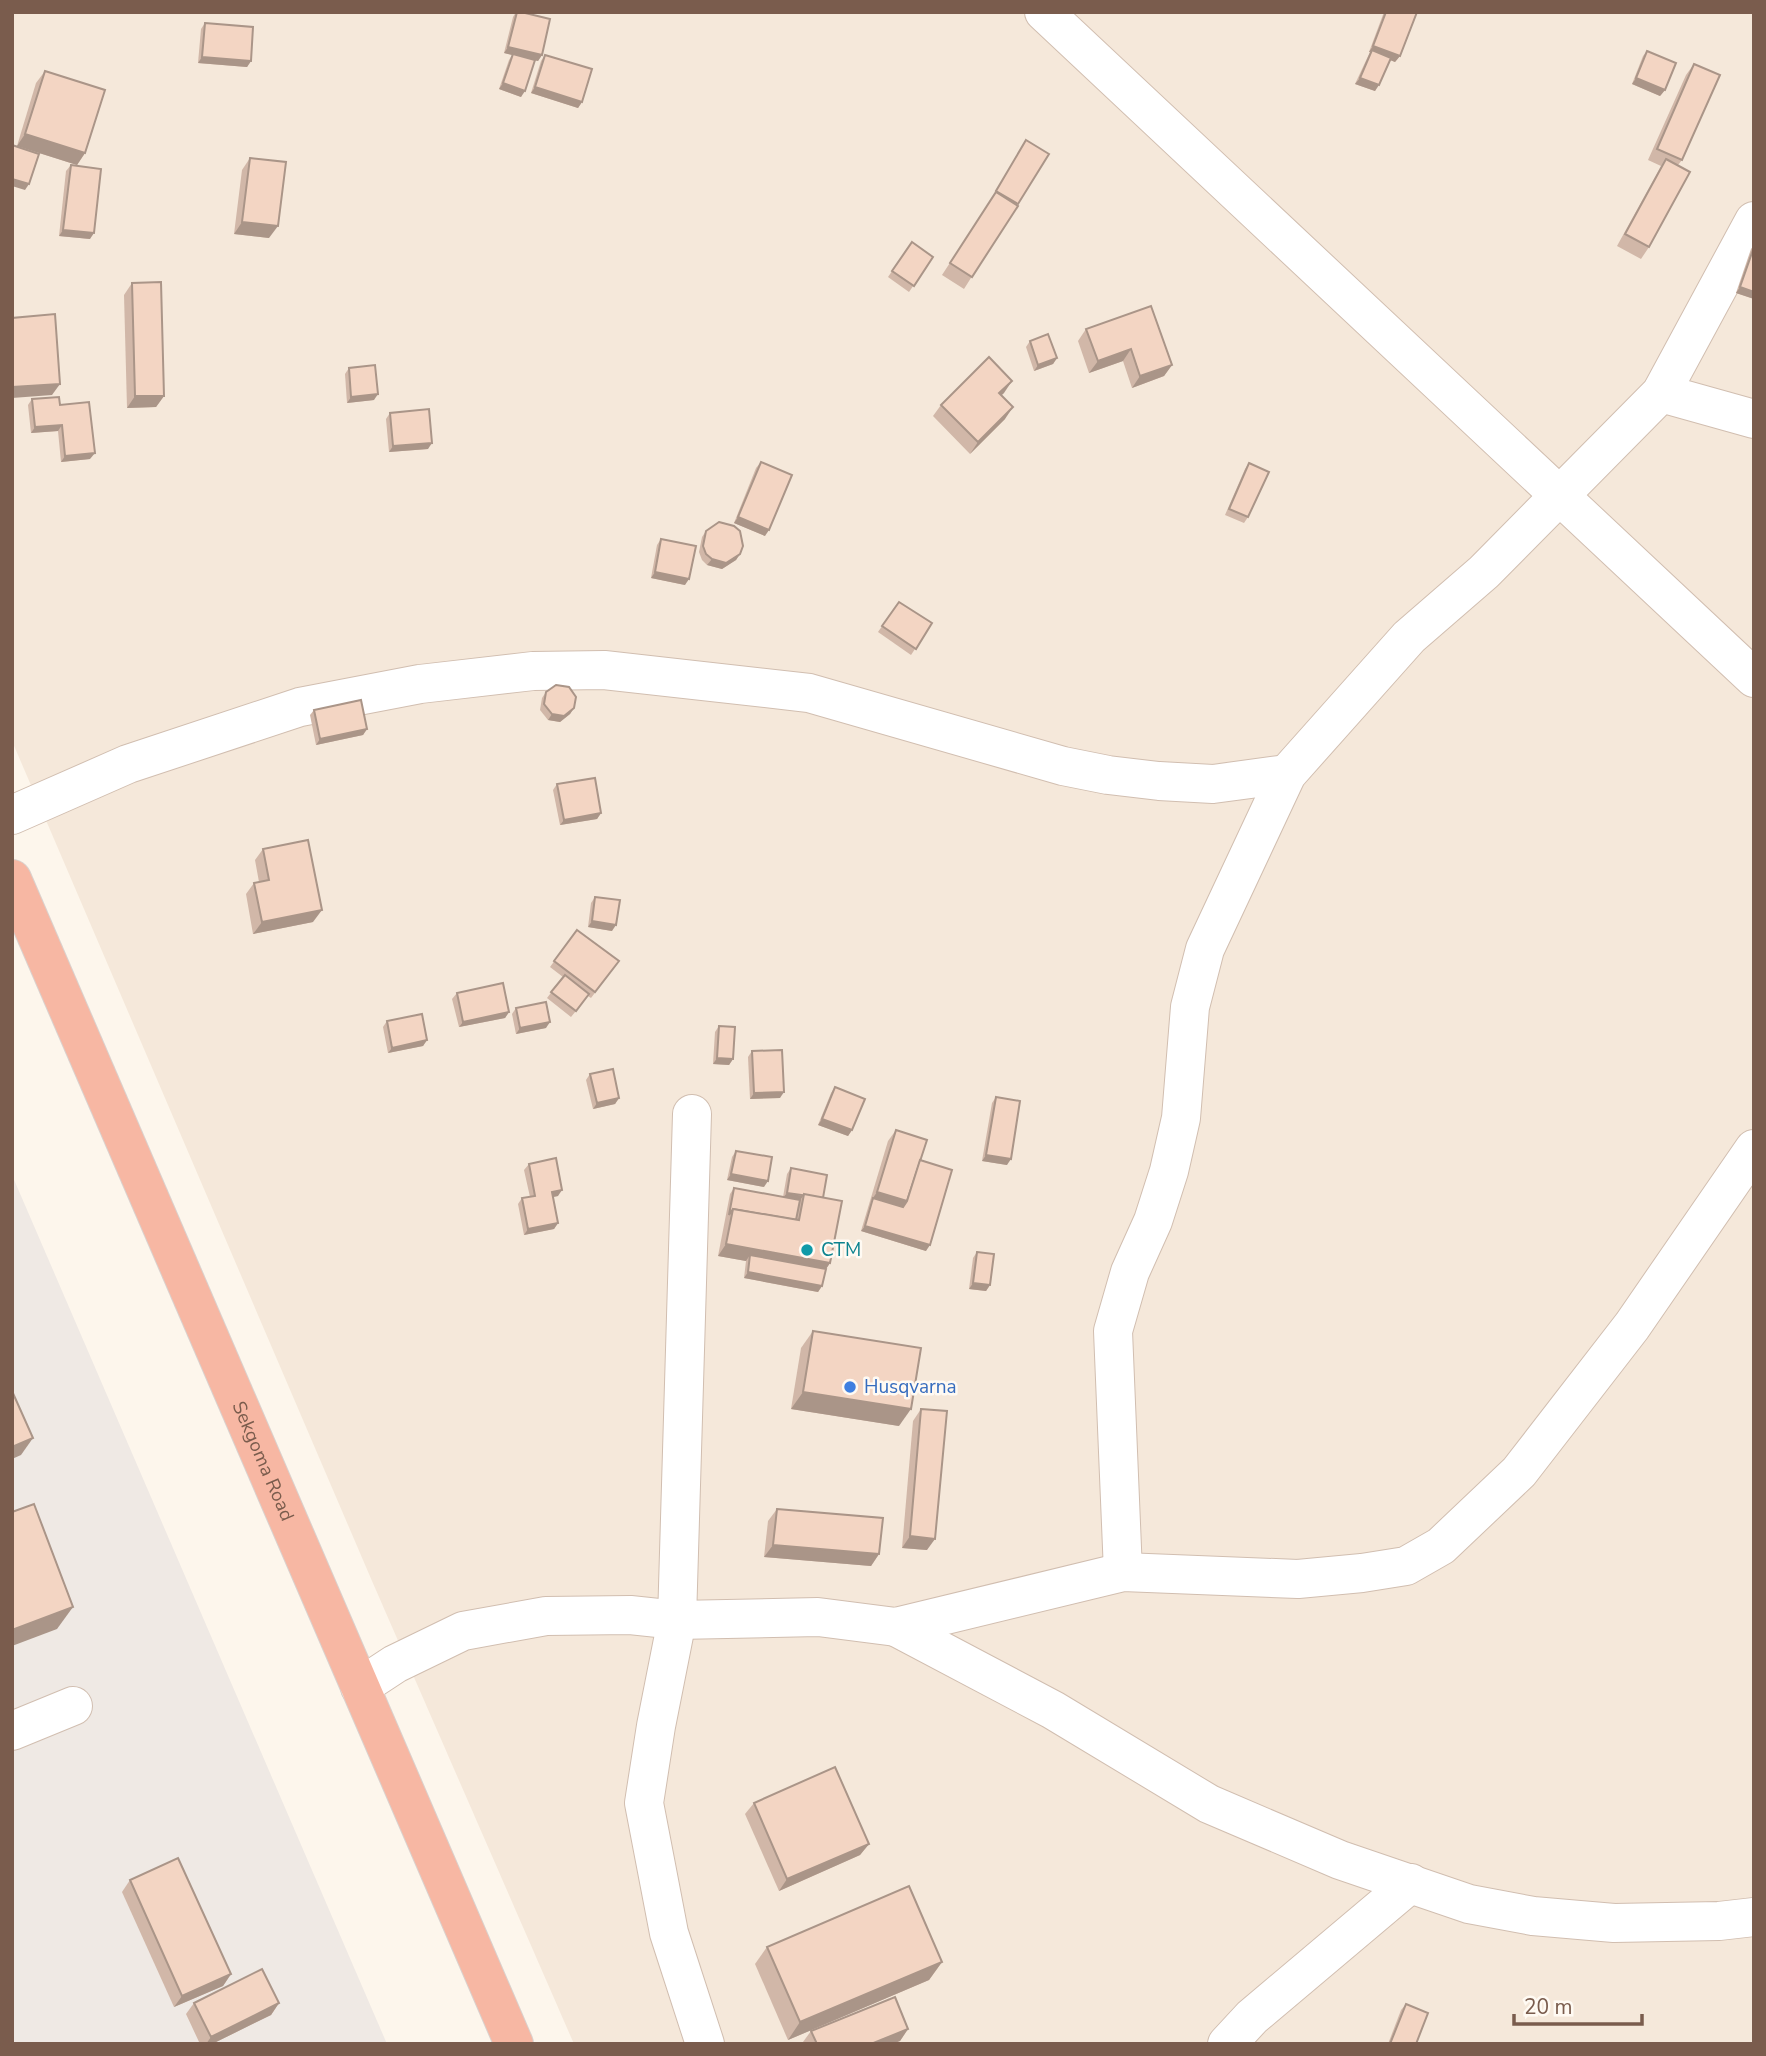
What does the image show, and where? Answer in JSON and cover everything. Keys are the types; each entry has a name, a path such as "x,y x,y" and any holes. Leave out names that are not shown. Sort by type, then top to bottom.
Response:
{"highway":[{"name":"Sekgoma Road","path":"12,878 514,2044"}],"street":[{"path":"1044,12 1754,678"},
{"path":"1123,1572 1113,1331 1130,1272 1153,1221 1169,1171 1181,1118 1190,1007 1205,949 1287,774 1409,637 1484,572 1661,393 1754,221"},
{"path":"1661,393 1754,419"},
{"path":"12,815 128,764 299,707 421,684 533,671 616,671 809,693 1063,766 1159,782 1213,784 1287,774"},
{"path":"692,1114 677,1620 644,1803 669,1933 705,2044"},
{"path":"896,1627 1123,1572 1298,1579 1406,1566 1441,1546 1519,1472 1632,1326 1754,1150"},
{"path":"360,1687 395,1664 463,1631 546,1616 630,1615 677,1620 818,1617 896,1627 1054,1710 1209,1804 1340,1860 1469,1904 1533,1916 1614,1923 1719,1921 1754,1917"},
{"path":"12,1731 73,1706"},
{"path":"1227,2044 1252,2017 1411,1883"}],"shaded area":[{"path":"12,12 1754,12 1754,2044 574,2044 372,1581 12,741"},
{"path":"12,1175 387,2044 12,2044"}],"building":[{"path":"517,12 550,19 542,55 508,47"},
{"path":"1386,12 1417,12 1400,56 1373,46"},
{"path":"205,23 253,27 251,61 202,57"},
{"path":"1372,50 1391,58 1379,85 1360,78"},
{"path":"1647,51 1676,63 1665,90 1636,78"},
{"path":"513,54 535,60 525,91 503,83"},
{"path":"545,55 592,69 582,102 535,87"},
{"path":"1694,64 1720,75 1682,160 1657,149"},
{"path":"45,71 105,90 85,153 25,134"},
{"path":"1026,140 1049,154 1018,204 996,191"},
{"path":"12,145 39,154 29,184 12,179"},
{"path":"250,158 286,162 278,226 242,222"},
{"path":"1666,159 1690,172 1649,247 1625,234"},
{"path":"71,165 101,169 94,233 63,230"},
{"path":"996,192 1018,206 972,277 950,263"},
{"path":"912,242 933,257 914,286 892,271"},
{"path":"1754,247 1754,292 1740,287"},
{"path":"161,282 164,396 135,396 132,283"},
{"path":"1151,306 1172,365 1140,376 1131,349 1098,361 1086,329"},
{"path":"55,314 60,384 12,387 12,318"},
{"path":"1048,334 1057,358 1038,365 1030,341"},
{"path":"989,357 1012,381 999,393 1013,407 978,442 941,405"},
{"path":"375,365 378,394 351,397 349,368"},
{"path":"59,397 60,405 89,402 95,453 65,456 62,425 35,427 32,399"},
{"path":"429,409 432,443 393,446 390,413"},
{"path":"761,462 792,475 769,530 738,517"},
{"path":"1249,463 1269,472 1248,517 1229,509"},
{"path":"719,522 734,526 740,531 743,546 740,554 726,563 712,559 703,546 706,531"},
{"path":"661,539 696,546 689,579 655,572"},
{"path":"899,602 932,623 916,649 882,626"},
{"path":"556,685 569,687 576,697 574,708 564,716 552,714 544,704 546,692"},
{"path":"361,700 367,729 320,739 314,710"},
{"path":"595,778 601,813 564,820 557,784"},
{"path":"308,840 322,910 262,922 254,883 269,880 263,849"},
{"path":"595,897 620,900 616,925 592,921"},
{"path":"577,930 619,961 595,992 554,961"},
{"path":"565,975 589,994 576,1011 551,992"},
{"path":"503,983 509,1012 463,1022 457,993"},
{"path":"546,1002 550,1022 520,1028 516,1008"},
{"path":"422,1014 427,1040 392,1048 387,1021"},
{"path":"719,1026 735,1027 733,1059 717,1058"},
{"path":"782,1050 784,1092 754,1093 752,1051"},
{"path":"613,1069 619,1098 597,1103 590,1074"},
{"path":"835,1087 865,1099 852,1130 822,1119"},
{"path":"996,1097 1020,1101 1011,1159 986,1155"},
{"path":"896,1130 927,1140 907,1201 877,1192"},
{"path":"736,1151 772,1157 768,1181 731,1174"},
{"path":"556,1158 562,1190 552,1192 558,1223 528,1229 522,1198 535,1196 529,1164"},
{"path":"920,1160 952,1170 930,1245 865,1226 873,1198 903,1207"},
{"path":"791,1168 827,1175 823,1198 787,1193"},
{"path":"734,1188 800,1200 796,1220 733,1209 729,1215"},
{"path":"804,1194 842,1201 830,1263 726,1244 733,1209 799,1220"},
{"path":"977,1252 994,1254 990,1285 973,1283"},
{"path":"750,1255 826,1269 822,1286 748,1272"},
{"name":"Husqvarna","path":"813,1331 921,1348 911,1409 803,1392"},
{"path":"12,1391 33,1438 12,1447"},
{"path":"921,1409 947,1411 935,1539 910,1536"},
{"path":"34,1504 73,1607 12,1630 12,1512"},
{"path":"777,1509 883,1518 879,1554 773,1545"},
{"path":"835,1767 869,1844 787,1879 754,1803"},
{"path":"178,1858 231,1974 182,1996 130,1880"},
{"path":"909,1886 942,1962 800,2022 767,1947"},
{"path":"262,1969 279,2003 211,2037 194,2003"},
{"path":"895,1997 908,2029 871,2044 817,2044 811,2031"},
{"path":"1406,2004 1428,2013 1416,2044 1390,2044"}],"place":[{"name":"CTM","path":"807,1250"},
{"name":"Husqvarna","path":"850,1387"}]}
